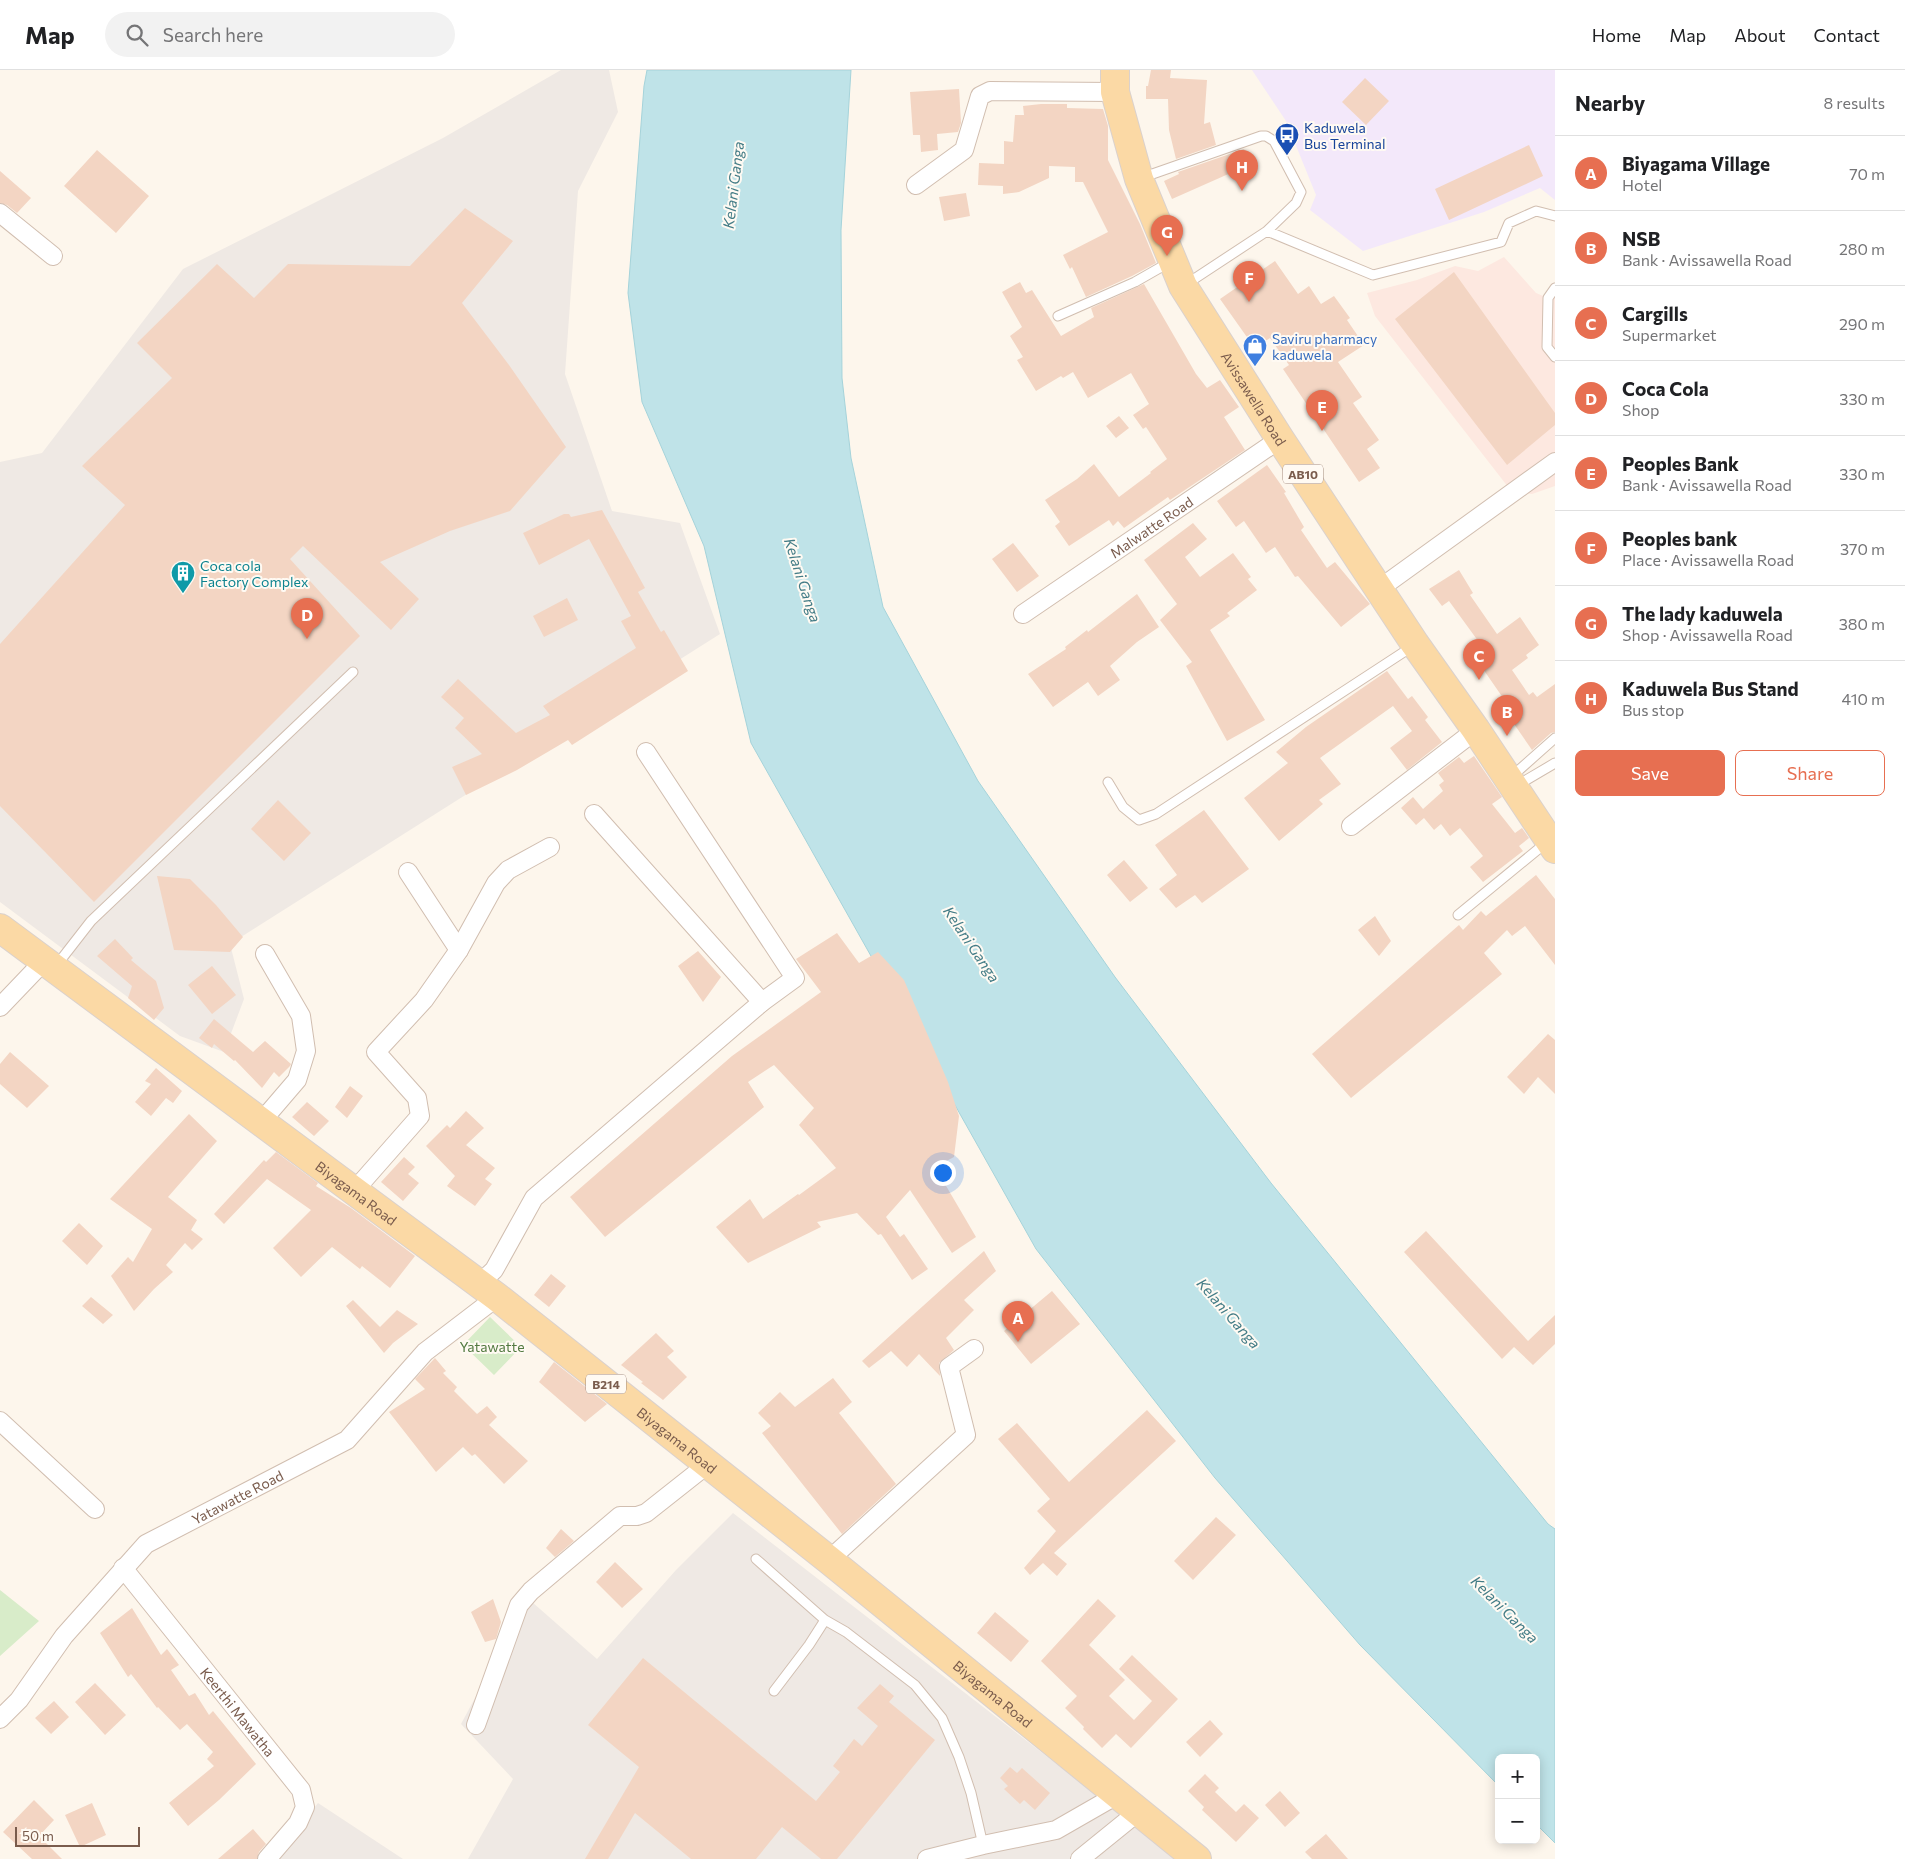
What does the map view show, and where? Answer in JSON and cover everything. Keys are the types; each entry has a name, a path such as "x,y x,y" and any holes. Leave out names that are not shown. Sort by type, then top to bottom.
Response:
{"main road":[{"name":"Avissawella Road","path":"1115,81 1139,179 1183,286 1280,439 1415,644 1551,838"},
{"name":"Biyagama Road","path":"0,928 488,1291 829,1560 1197,1859"}],"street":[{"path":"916,185 964,150 980,96 990,91 1115,81"},
{"path":"0,213 53,256"},
{"name":"Malwatte Road","path":"1023,614 1280,439"},
{"path":"1379,589 1555,462"},
{"path":"1351,826 1476,730"},
{"name":"Yatawatte Road","path":"0,1719 19,1700 64,1636 146,1544 347,1440 424,1352 488,1291 494,1270 534,1198 758,1005 794,978 646,752"},
{"path":"594,814 762,1002 758,1005"},
{"path":"354,1191 420,1116 417,1098 376,1052 424,1000 459,950 496,883 508,870 550,847"},
{"path":"408,872 459,950"},
{"path":"261,1122 297,1080 306,1051 301,1016 264,954"},
{"path":"0,1007 49,965"},
{"path":"829,1560 966,1435 949,1367 974,1349"},
{"path":"0,1421 95,1509"},
{"path":"476,1725 519,1605 531,1591 620,1516 637,1516 646,1513 708,1464"},
{"name":"Keerthi Mawatha","path":"123,1568 301,1790 305,1807 298,1823 267,1859"},
{"path":"927,1859 1056,1830 1117,1795"},
{"path":"1080,1859 1138,1812"}],"lane":[{"path":"1139,179 1261,136 1266,136 1274,142 1301,192 1296,204 1267,231 1183,286"},
{"path":"1267,231 1373,275 1501,242 1509,223 1536,212 1555,216"},
{"path":"1058,316 1135,282 1172,261"},
{"path":"1555,288 1548,298 1548,347 1555,356"},
{"path":"1108,782 1123,807 1139,820 1156,814 1415,644"},
{"path":"49,965 91,921 353,672"},
{"path":"1511,783 1555,738"},
{"path":"1511,783 1555,763"},
{"path":"1458,915 1551,838"},
{"path":"756,1559 825,1620 846,1632 915,1685 942,1718 960,1757 983,1845"},
{"path":"774,1691 825,1620"}],"shaded area":[{"path":"561,70 609,70 618,112 578,191 565,374 612,511 680,523 720,634 230,944 244,999 224,1052 180,1036 0,902 0,462 42,453 183,269 443,138"},
{"path":"1252,70 1555,70 1555,200 1540,188 1484,212 1363,251 1310,210 1316,195 1286,121"},
{"path":"1504,257 1536,293 1548,298 1555,296 1555,486 1532,494 1512,492 1375,316 1367,293 1417,280 1455,266 1478,271"},
{"path":"733,1513 1179,1859 468,1859 513,1779 461,1724 517,1620 532,1602 597,1659 676,1570"},
{"path":"318,1803 403,1859 273,1859"}],"green space":[{"name":"Yatawatte","path":"490,1317 521,1347 494,1375 463,1345"},
{"path":"0,1590 39,1621 0,1656"}],"water":[{"name":"Kelani Ganga","path":"647,70 851,70 841,230 842,378 851,458 883,607 978,781 1115,977 1271,1183 1548,1524 1555,1529 1555,1843 1540,1828 1540,1754 1495,1754 1495,1782 1360,1645 1215,1478 1036,1249 751,743 704,546 642,402 628,293 644,86"}],"building":[{"path":"1151,70 1171,70 1170,78 1207,80 1204,124 1210,122 1216,145 1176,159 1169,130 1168,99 1146,99 1146,86 1148,86"},
{"path":"1365,78 1389,101 1366,125 1342,102"},
{"path":"959,89 961,123 958,132 937,134 938,150 921,152 920,135 913,135 910,92"},
{"path":"1067,104 1067,108 1103,109 1108,126 1108,160 1140,224 1156,263 1086,297 1072,267 1070,269 1063,255 1108,232 1083,182 1075,182 1075,167 1049,166 1049,178 1019,192 1003,194 1003,186 978,185 979,163 1004,164 1004,141 1013,142 1015,115 1024,115 1023,106"},
{"path":"1529,145 1543,176 1449,220 1435,189"},
{"path":"1244,149 1251,164 1172,199 1164,181 1179,174 1178,172"},
{"path":"97,150 149,196 116,233 64,186"},
{"path":"0,171 31,198 17,213 7,205 0,203"},
{"path":"966,193 970,216 944,221 939,197"},
{"name":"Coca cola Factory Complex","path":"465,208 513,241 462,303 509,365 566,447 510,511 450,531 380,562 419,599 391,630 303,546 290,559 360,636 94,902 0,806 0,644 125,505 82,466 172,378 137,343 217,264 254,298 288,264 410,266"},
{"path":"1275,261 1298,294 1309,286 1321,304 1334,296 1350,318 1347,320 1364,345 1338,362 1362,397 1353,403 1379,440 1367,449 1380,468 1359,482 1283,369 1289,365 1270,338 1258,346 1253,337 1249,340 1220,299"},
{"path":"1454,272 1555,413 1555,425 1507,465 1395,319"},
{"path":"1020,282 1026,293 1032,290 1061,336 1094,317 1091,308 1144,284 1196,374 1207,388 1220,380 1239,407 1224,417 1245,450 1170,500 1168,497 1124,528 1118,521 1113,526 1109,520 1069,546 1055,526 1060,522 1045,500 1077,479 1094,464 1119,497 1167,459 1146,427 1143,429 1133,415 1149,404 1131,373 1088,398 1073,372 1063,378 1061,376 1036,391 1017,360 1023,357 1010,336 1022,327 1002,292"},
{"path":"1119,416 1129,428 1116,438 1106,426"},
{"path":"1267,465 1286,492 1284,493 1304,527 1301,530 1327,568 1335,562 1370,604 1341,627 1298,576 1295,577 1275,547 1266,553 1244,521 1236,527 1217,501"},
{"path":"602,510 645,588 638,592 661,632 664,630 688,671 572,745 568,740 517,770 466,795 452,767 482,754 455,728 464,718 441,697 458,679 516,733 550,715 543,706 636,648 621,621 631,616 589,539 539,565 523,533 564,514 569,514 571,517"},
{"path":"1193,523 1207,539 1185,557 1200,577 1233,553 1251,577 1248,579 1257,590 1227,613 1230,616 1210,630 1265,720 1227,741 1186,666 1192,662 1160,620 1177,604 1144,560"},
{"path":"1013,543 1039,576 1017,592 992,559"},
{"path":"1459,570 1473,593 1470,595 1497,634 1520,617 1539,645 1526,655 1528,658 1512,670 1529,695 1533,692 1537,697 1555,684 1555,732 1551,733 1532,750 1505,711 1510,708 1483,669 1488,666 1476,649 1481,645 1449,601 1442,606 1429,589"},
{"path":"1137,594 1159,627 1137,642 1110,666 1120,680 1098,696 1088,682 1053,707 1028,674 1066,649 1065,647 1087,630 1088,632"},
{"path":"567,598 578,620 544,637 533,616"},
{"path":"1387,671 1408,699 1412,696 1428,717 1425,720 1442,742 1407,770 1390,748 1412,731 1393,706 1320,758 1341,784 1319,800 1323,804 1279,841 1244,798 1288,763 1276,752 1306,727"},
{"path":"1474,756 1502,797 1492,804 1515,833 1522,828 1529,838 1519,846 1523,851 1483,882 1470,867 1483,856 1460,828 1450,836 1441,824 1434,830 1424,818 1416,825 1401,808 1413,797 1423,809 1443,791 1439,785 1444,781 1438,773 1459,757 1464,763"},
{"path":"278,800 311,833 284,861 251,829"},
{"path":"1204,810 1249,869 1202,903 1195,895 1176,908 1159,889 1177,875 1155,845"},
{"path":"1124,860 1148,888 1130,902 1107,875"},
{"path":"1536,875 1555,899 1555,965 1525,926 1512,936 1507,930 1484,953 1502,974 1351,1098 1312,1054 1459,925 1463,930 1481,911 1486,916"},
{"path":"157,876 190,879 216,905 243,937 230,952 174,950"},
{"path":"1375,916 1391,941 1379,956 1358,930"},
{"path":"837,933 859,963 878,952 904,980 948,1082 959,1116 954,1157 935,1167 976,1237 952,1253 910,1190 886,1217 900,1237 904,1234 928,1269 912,1280 881,1234 878,1235 857,1213 817,1222 821,1227 748,1263 716,1227 750,1199 763,1219 836,1168 799,1125 814,1108 774,1065 748,1082 764,1107 605,1237 570,1197 732,1056 821,992 796,959"},
{"path":"115,939 133,958 131,960 156,981 164,1008 154,1020 128,998 132,986 97,956"},
{"path":"698,951 721,977 703,1002 678,966"},
{"path":"212,966 236,995 212,1014 188,985"},
{"path":"214,1019 253,1052 265,1041 291,1064 290,1066 279,1077 274,1072 262,1088 235,1060 214,1044 212,1048 199,1038"},
{"path":"1548,1034 1555,1040 1555,1094 1538,1077 1524,1094 1507,1077"},
{"path":"10,1052 49,1086 27,1108 0,1084 0,1064"},
{"path":"156,1068 182,1091 173,1103 166,1098 151,1116 135,1102 151,1084 145,1081"},
{"path":"350,1086 363,1096 347,1118 335,1107"},
{"path":"307,1102 329,1121 314,1136 292,1117"},
{"path":"466,1111 484,1128 466,1145 495,1168 485,1179 492,1184 475,1206 447,1186 455,1176 426,1146 447,1125 450,1128"},
{"path":"189,1114 217,1141 168,1197 197,1220 191,1230 203,1239 192,1250 185,1243 166,1265 173,1272 134,1311 111,1276 128,1257 133,1262 152,1229 110,1199"},
{"path":"276,1152 318,1183 316,1186 351,1208 415,1256 390,1288 362,1266 360,1269 332,1247 301,1277 273,1248 311,1210 267,1179 224,1224 214,1214 264,1160 266,1162"},
{"path":"404,1157 415,1167 408,1174 419,1183 403,1201 381,1182"},
{"path":"79,1223 103,1246 87,1265 62,1241"},
{"path":"1426,1231 1528,1341 1555,1315 1555,1344 1533,1365 1514,1347 1502,1359 1404,1252"},
{"path":"984,1251 996,1271 964,1300 974,1310 946,1338 954,1350 939,1363 940,1376 919,1354 907,1367 891,1351 869,1368 862,1361"},
{"path":"551,1274 566,1286 549,1307 534,1295"},
{"path":"1052,1291 1080,1324 1031,1364 1004,1331"},
{"path":"91,1297 113,1315 103,1324 82,1306"},
{"path":"353,1300 380,1327 397,1310 418,1324 393,1343 384,1353 346,1306"},
{"path":"656,1333 674,1351 667,1357 687,1377 663,1400 621,1365"},
{"path":"435,1358 446,1371 443,1373 457,1387 454,1391 477,1414 487,1406 497,1417 489,1425 528,1461 504,1484 475,1454 472,1456 463,1447 436,1472 389,1412 425,1389 415,1379"},
{"path":"554,1362 607,1404 585,1422 539,1382"},
{"path":"833,1378 852,1402 839,1413 896,1484 842,1534 762,1433 771,1426 758,1413 780,1392 795,1407"},
{"path":"1147,1410 1176,1441 1054,1553 1067,1564 1057,1576 1043,1563 1030,1575 1024,1568 1056,1531 1037,1511 1050,1499 998,1439 1017,1423 1069,1482"},
{"path":"1216,1517 1236,1535 1193,1580 1174,1561"},
{"path":"561,1529 574,1541 555,1557 546,1548"},
{"path":"615,1562 643,1589 622,1608 596,1582"},
{"path":"493,1599 501,1622 496,1639 485,1642 471,1612"},
{"path":"1098,1599 1116,1616 1089,1645 1125,1680 1109,1696 1134,1720 1152,1701 1119,1669 1132,1655 1178,1699 1131,1748 1116,1734 1102,1748 1065,1708 1077,1696 1041,1661"},
{"path":"132,1608 161,1655 167,1649 179,1665 171,1670 189,1696 195,1693 209,1715 213,1711 256,1764 219,1800 188,1826 169,1803 214,1766 207,1759 213,1752 187,1724 180,1730 157,1708 131,1674 128,1677 100,1633"},
{"path":"995,1612 1029,1641 1011,1662 977,1633"},
{"path":"643,1658 816,1801 840,1772 833,1766 854,1739 862,1746 878,1726 857,1708 880,1684 894,1696 889,1702 935,1740 837,1859 821,1859 782,1827 756,1859 691,1859 635,1813 608,1859 585,1859 639,1767 588,1725"},
{"path":"95,1683 126,1715 105,1735 75,1702"},
{"path":"54,1701 69,1717 51,1734 35,1718"},
{"path":"1210,1720 1223,1734 1200,1757 1186,1742"},
{"path":"1010,1767 1017,1773 1022,1768 1050,1793 1035,1810 1024,1800 1020,1804 1004,1789 1008,1786 1000,1778"},
{"path":"1205,1774 1219,1788 1215,1792 1236,1812 1244,1804 1259,1818 1236,1842 1202,1810 1204,1807 1188,1791"},
{"path":"1280,1791 1300,1813 1285,1827 1265,1805"},
{"path":"34,1800 54,1820 39,1836 62,1859 32,1859 3,1832"},
{"path":"92,1803 106,1835 80,1847 65,1815"},
{"path":"253,1829 266,1844 259,1852 257,1859 218,1859"},
{"path":"1326,1834 1348,1859 1312,1859 1305,1852"}],"place":[{"name":"Kaduwela Bus Terminal","path":"1287,156"},
{"name":"Kaduwela Bus Stand","path":"1242,191"},
{"name":"The lady kaduwela","path":"1167,256"},
{"name":"Peoples bank","path":"1249,302"},
{"name":"Saviru pharmacy kaduwela","path":"1255,367"},
{"name":"Peoples Bank","path":"1322,431"},
{"name":"Coca cola Factory Complex","path":"183,594"},
{"name":"Coca Cola","path":"307,639"},
{"name":"Cargills","path":"1479,680"},
{"name":"NSB","path":"1507,736"},
{"name":"Biyagama Village","path":"1018,1342"}]}
